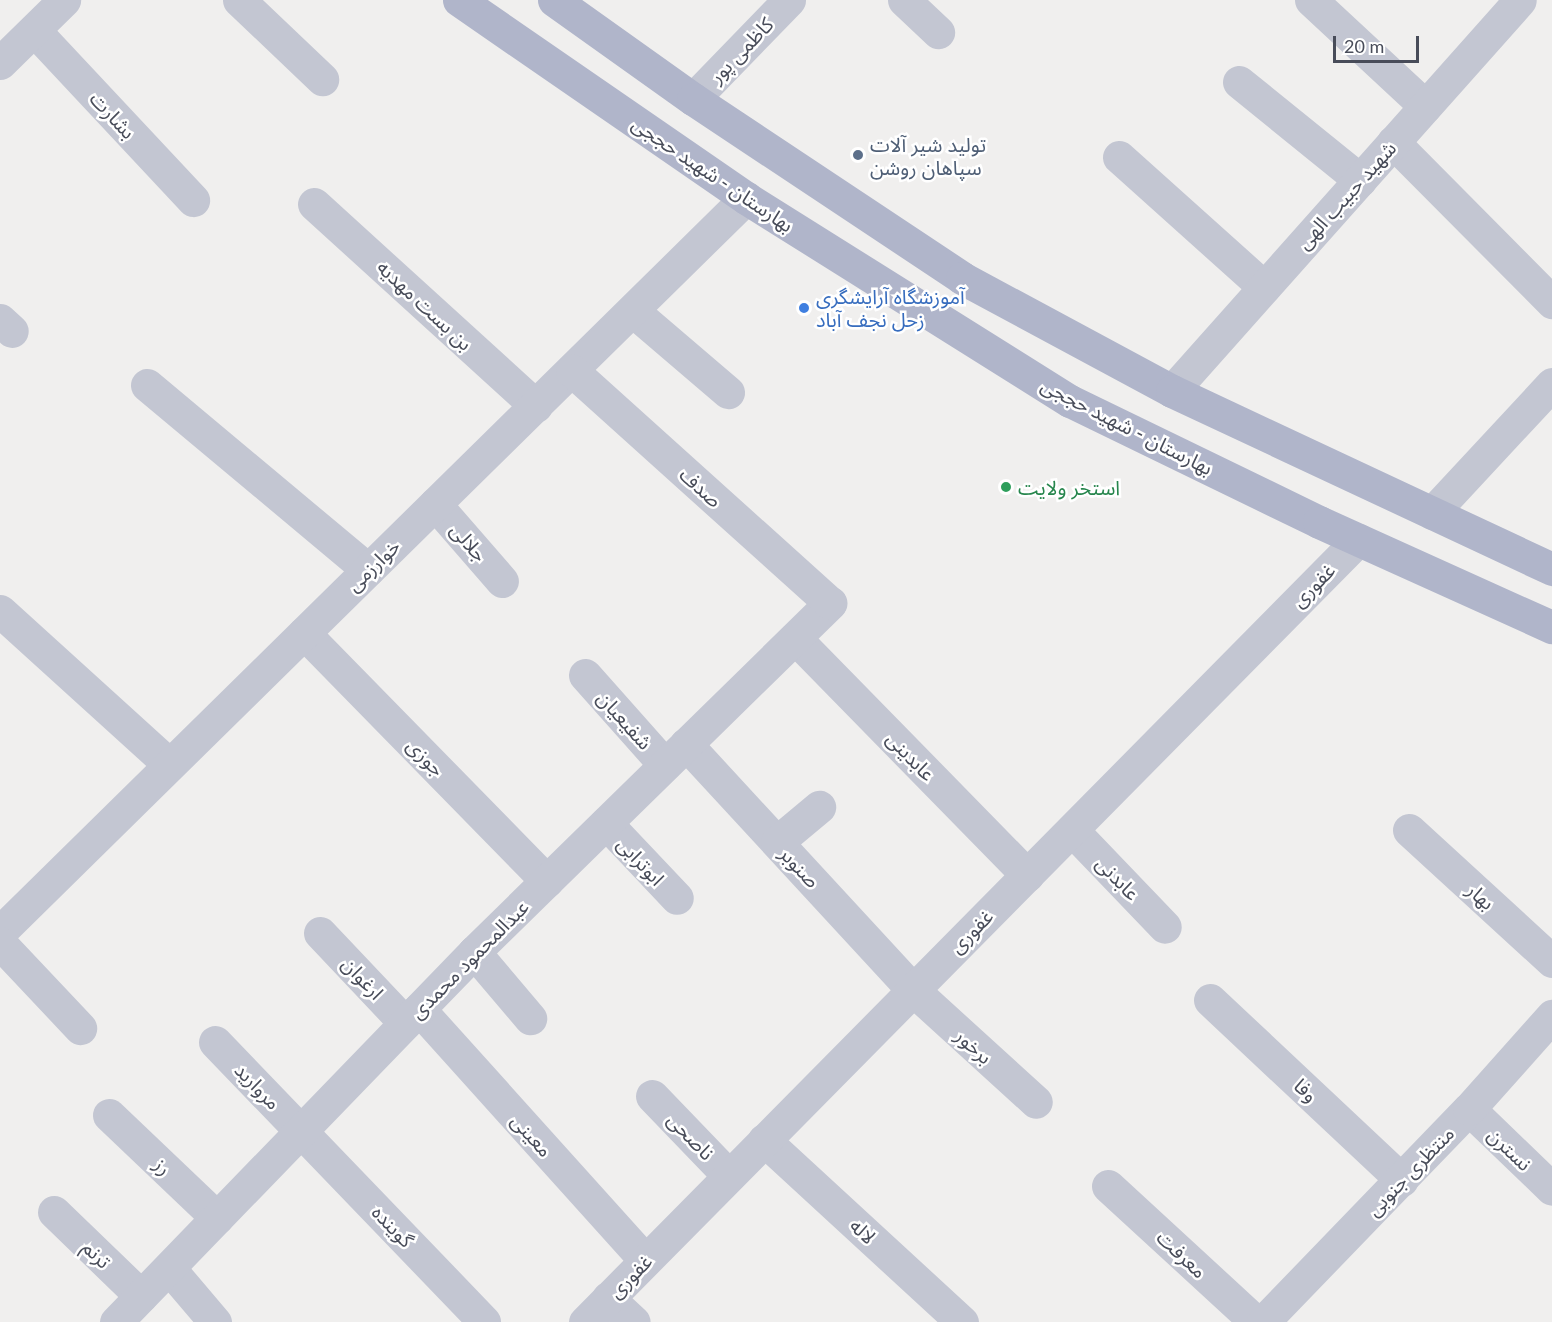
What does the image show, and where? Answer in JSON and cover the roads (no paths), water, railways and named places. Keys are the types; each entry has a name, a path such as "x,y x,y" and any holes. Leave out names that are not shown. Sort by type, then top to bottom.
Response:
{"main road":[{"name":"بهارستان - شهید حججی","path":"459,0 746,198 1070,401 1358,540 1552,627"},
{"path":"554,0 693,99 962,278 1172,391 1552,569"}],"street":[{"path":"2,58 64,0"},
{"path":"238,0 322,79"},
{"name":"کاظمی پور","path":"693,99 789,0"},
{"path":"904,0 938,32"},
{"path":"1311,0 1425,106"},
{"name":"شهید حبیب الهی","path":"1172,391 1520,0"},
{"name":"بشارت","path":"34,30 193,200"},
{"path":"1239,82 1360,180"},
{"path":"1393,142 1552,302"},
{"path":"1119,157 1264,287"},
{"name":"خوارزمی","path":"0,932 746,198"},
{"name":"بن بست مهدیه","path":"314,204 536,406"},
{"path":"633,311 728,392"},
{"name":"صدف","path":"572,371 830,603"},
{"path":"1432,513 1552,384"},
{"path":"147,385 368,570"},
{"name":"جلالی","path":"435,504 502,581"},
{"name":"غفوری","path":"585,1322 1358,540"},
{"name":"عبدالمحمود محمدی","path":"116,1322 474,952 830,603"},
{"path":"0,611 169,764"},
{"name":"جوزی","path":"304,633 548,881"},
{"name":"عابدینی","path":"795,638 1027,875"},
{"name":"شفیعیان","path":"585,675 676,754"},
{"name":"صنوبر","path":"676,754 777,842 913,990"},
{"path":"777,842 819,807"},
{"name":"ابوترابی","path":"606,823 677,898"},
{"name":"عابدنی","path":"1072,830 1165,927"},
{"name":"بهار","path":"1409,830 1552,961"},
{"name":"ارغوان","path":"320,933 412,1016"},
{"path":"0,943 80,1029"},
{"path":"474,952 530,1018"},
{"name":"برخور","path":"913,990 1036,1102"},
{"name":"وفا","path":"1210,1000 1401,1180"},
{"name":"معینی","path":"412,1016 645,1260"},
{"name":"منتظری جنوبی","path":"1263,1322 1469,1109 1552,1016"},
{"name":"مروارید","path":"215,1042 302,1131"},
{"name":"ناصحی","path":"652,1096 729,1176"},
{"name":"نسترن","path":"1469,1109 1552,1190"},
{"name":"رز","path":"110,1115 217,1218"},
{"name":"گوینده","path":"302,1131 484,1322"},
{"name":"لاله","path":"764,1140 962,1322"},
{"name":"معرفت","path":"1108,1186 1256,1322"},
{"name":"ترنم","path":"54,1212 141,1296"},
{"path":"168,1268 215,1322"},
{"path":"608,1298 634,1322"}],"place":[{"name":"تولید شیر آلات سپاهان روشن","path":"858,155"},
{"name":"آموزشگاه آرایشگری زحل نجف آباد","path":"804,308"},
{"name":"استخر ولایت","path":"1006,487"}]}
